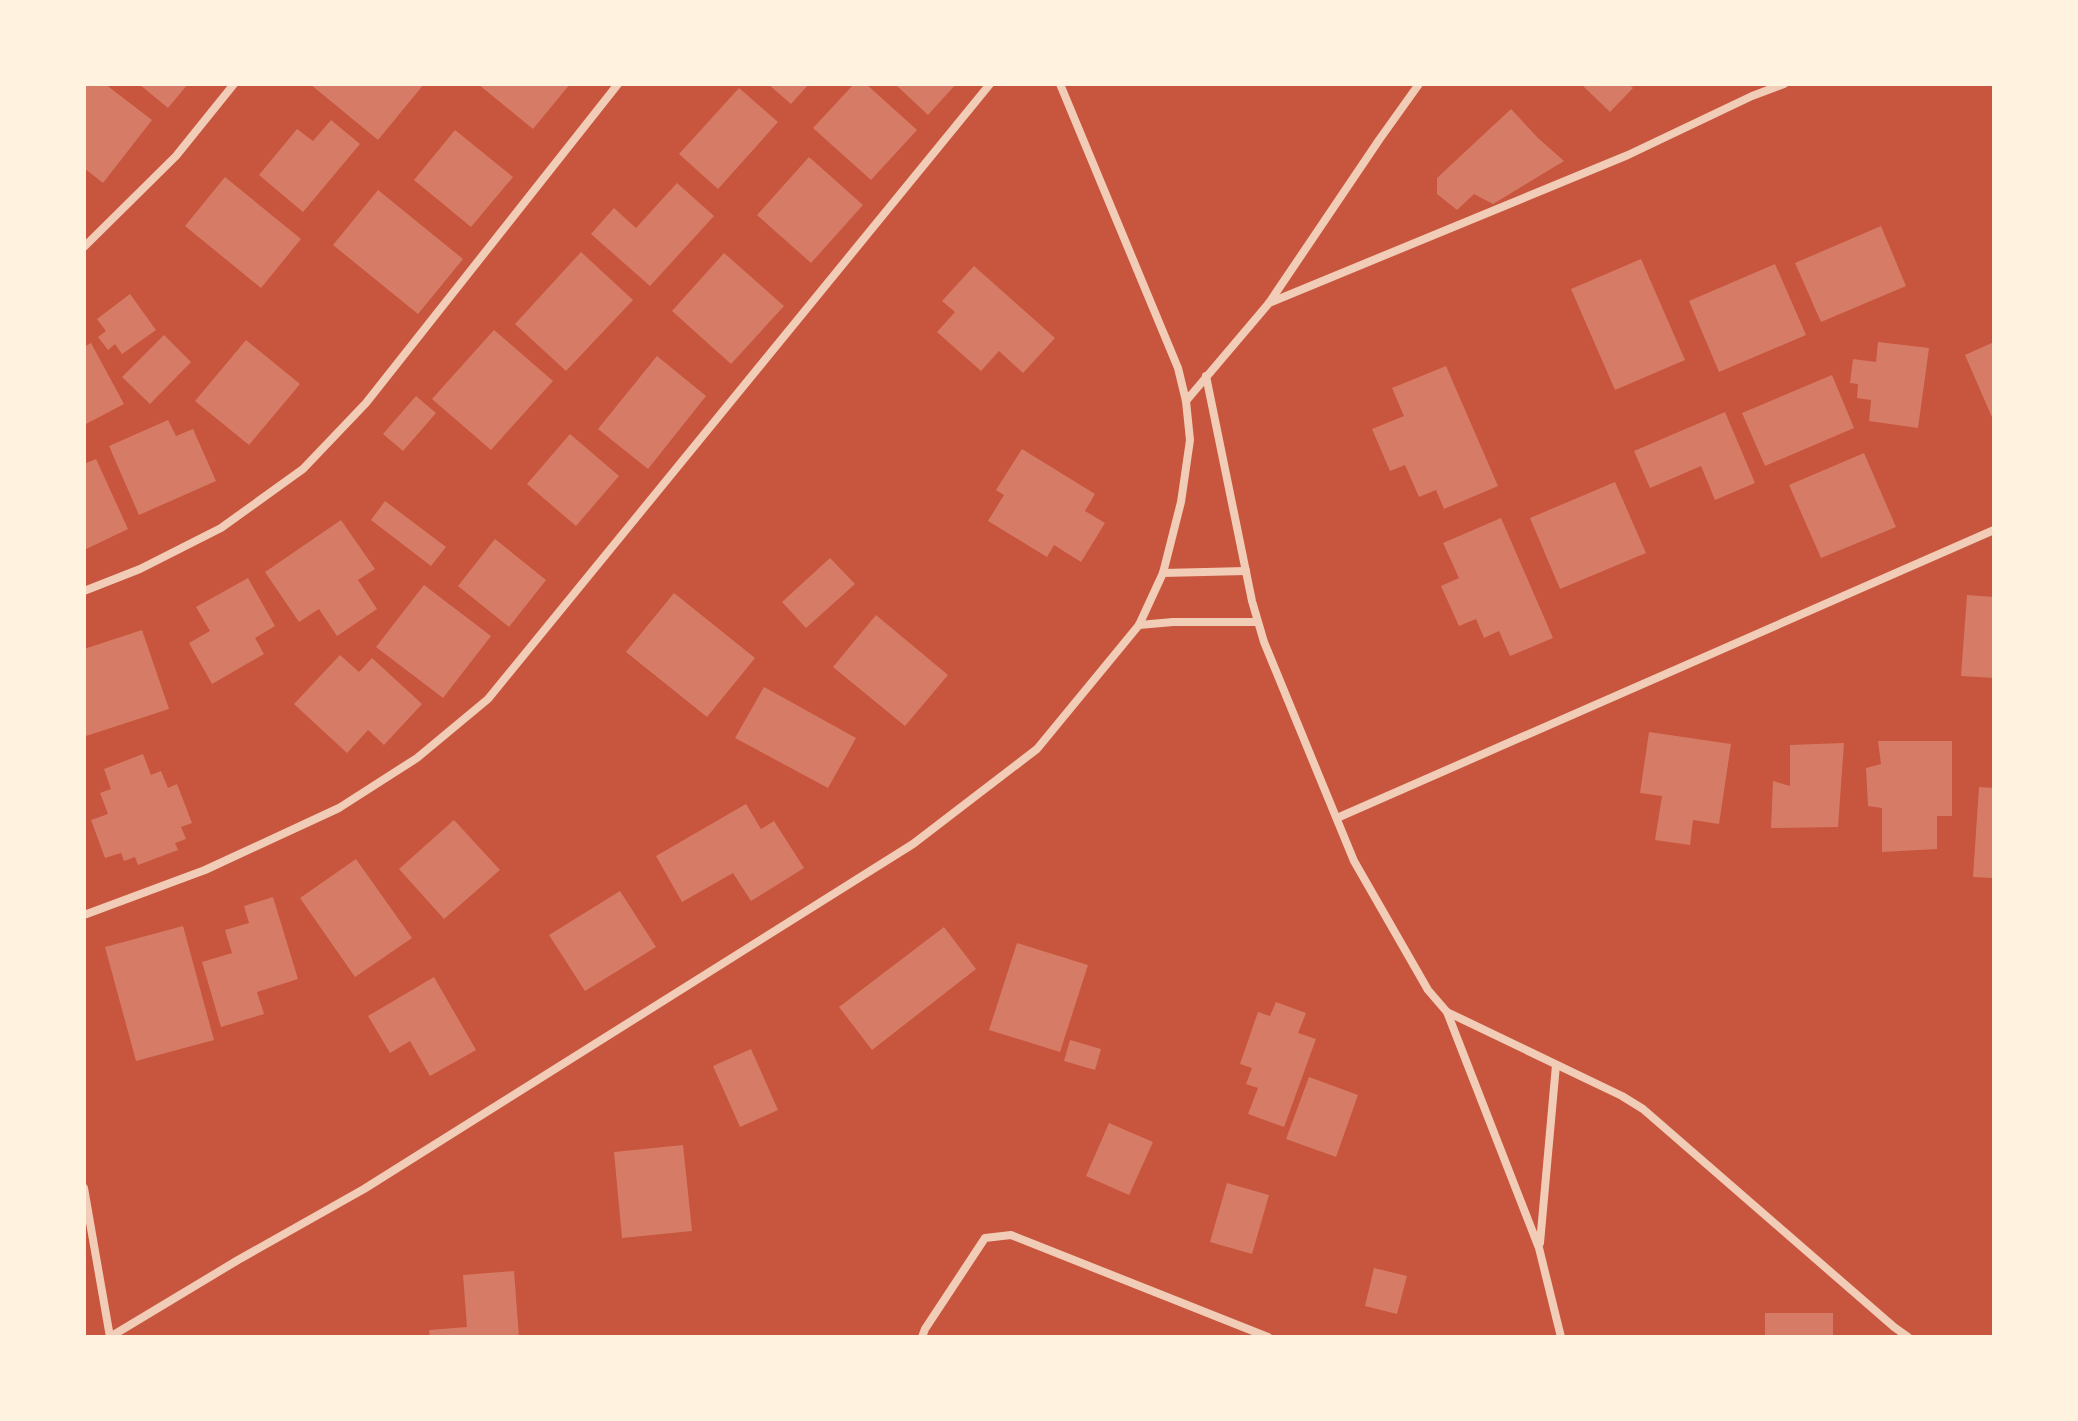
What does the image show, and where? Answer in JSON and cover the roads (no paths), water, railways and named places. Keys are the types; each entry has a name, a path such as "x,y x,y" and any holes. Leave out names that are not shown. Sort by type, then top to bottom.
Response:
{"street":[{"path":"84,247 176,156 234,84"},
{"path":"84,591 140,569 221,528 303,469 366,403 618,84"},
{"path":"84,915 205,870 339,808 417,758 488,699 990,84"},
{"path":"84,1188 110,1337 364,1189 913,844 1037,749 1139,625 1163,573 1181,502 1190,440 1186,401 1178,368 1060,84"},
{"path":"1186,401 1269,303 1419,84"},
{"path":"1269,303 1628,155 1784,84"},
{"path":"1206,376 1257,622 1354,861 1428,990 1447,1012 1539,1248 1561,1337"},
{"path":"1337,818 1994,530"},
{"path":"1163,573 1246,571"},
{"path":"1139,625 1257,622"},
{"path":"1447,1012 1643,1109 1908,1337"},
{"path":"1539,1248 1556,1065"},
{"path":"922,1337 985,1238 1011,1235 1268,1337"}]}
